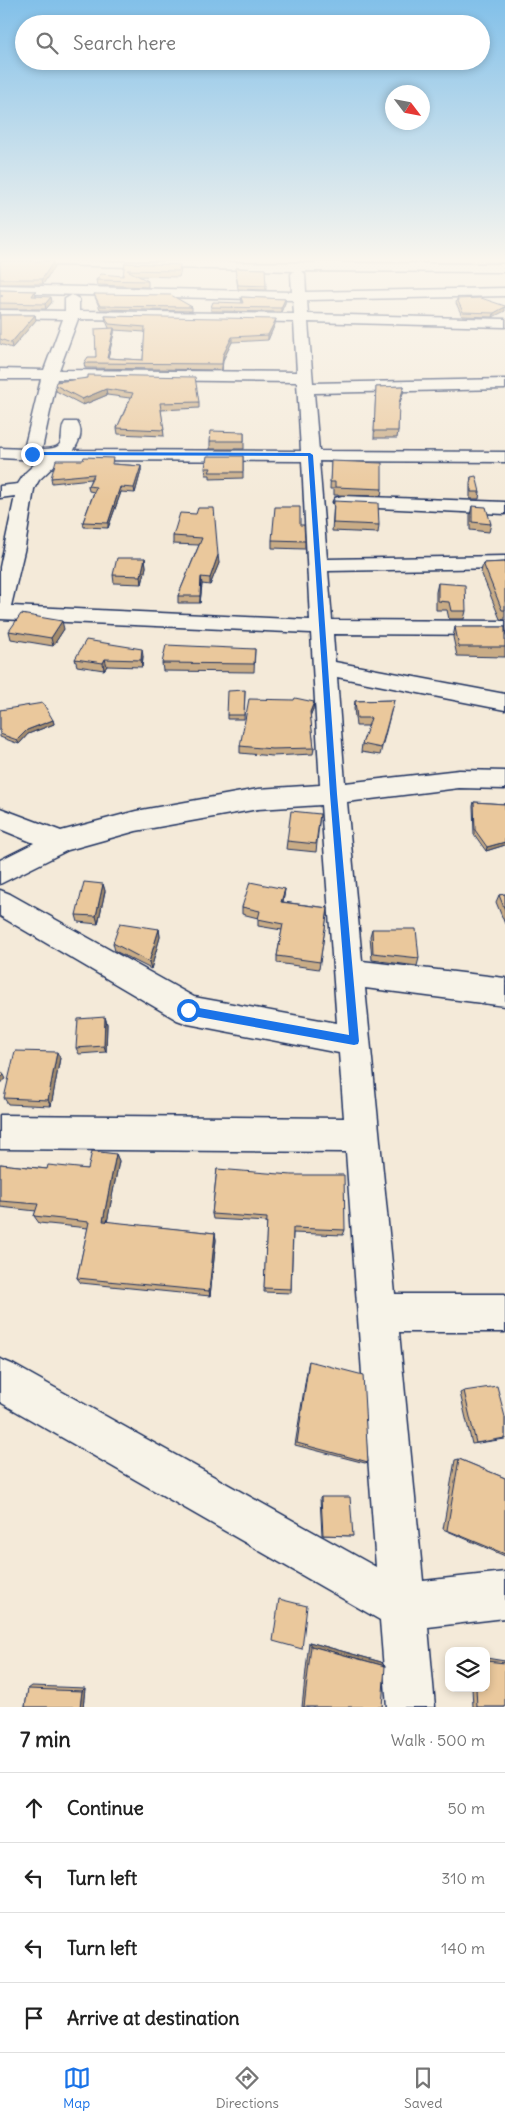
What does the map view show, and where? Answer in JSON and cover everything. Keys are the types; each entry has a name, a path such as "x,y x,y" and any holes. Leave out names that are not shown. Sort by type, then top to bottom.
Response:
{"street":[{"path":"32,454 50,374 62,341"},
{"path":"303,341 348,974 411,1707"},
{"path":"0,374 306,383 505,384"},
{"path":"72,426 72,438 67,447 55,455 31,477 25,490 16,547 0,610 322,627 505,628"},
{"path":"0,452 55,455 505,457"},
{"path":"0,492 25,490"},
{"path":"314,501 505,508"},
{"path":"318,565 505,562"},
{"path":"325,668 505,702"},
{"path":"0,873 60,842 136,822 248,801 334,794 459,779 505,780"},
{"path":"0,818 60,842"},
{"path":"0,902 188,1010 354,1041"},
{"path":"348,974 505,992"},
{"path":"0,1132 362,1134"},
{"path":"378,1313 505,1313"},
{"path":"0,1379 402,1607 505,1595"}],"building":[{"path":"95,341 111,341 107,358 143,360 144,341 230,341 223,355 222,364 84,363 88,357 96,357"},
{"path":"88,375 195,377 199,402 160,403 164,430 117,428 133,393 106,389 82,399 55,385 56,382 88,378"},
{"path":"404,386 399,403 398,431 374,431 376,387"},
{"path":"211,431 244,432 244,441 210,441"},
{"path":"207,456 243,456 243,472 209,472 211,468 205,468"},
{"path":"84,457 113,458 112,464 141,466 134,488 120,487 108,523 83,522 96,487 88,486 94,474 51,478 56,460 83,460"},
{"path":"331,461 382,463 382,489 335,487 335,482 330,482"},
{"path":"476,476 480,492 471,492 471,477"},
{"path":"334,501 378,503 379,525 333,523"},
{"path":"472,506 486,507 491,524 472,522"},
{"path":"275,507 300,507 300,525 304,525 305,541 272,540"},
{"path":"198,508 214,508 218,555 210,578 201,577 200,596 178,596 202,538 173,536 180,513 196,514"},
{"path":"117,558 145,558 141,576 113,575"},
{"path":"505,562 505,610 502,610 483,563"},
{"path":"438,583 465,585 466,611 451,611 449,602 438,601"},
{"path":"21,614 62,621 51,638 9,631"},
{"path":"455,627 505,627 505,647 459,647"},
{"path":"86,640 142,649 141,660 105,659 103,663 75,659"},
{"path":"166,645 255,649 254,664 162,663"},
{"path":"245,690 244,715 227,715 228,691"},
{"path":"295,698 314,702 310,712 314,748 272,749 240,746 249,699 294,700"},
{"path":"394,700 381,748 362,744 371,718 357,718 355,701"},
{"path":"43,703 53,720 27,730 17,740 0,734 0,710"},
{"path":"474,802 505,804 505,842 487,847 475,830"},
{"path":"291,811 320,814 316,844 287,841"},
{"path":"84,882 103,884 96,916 76,915"},
{"path":"250,882 285,889 281,902 328,908 320,962 277,956 283,924 258,919 260,911 242,907"},
{"path":"505,894 505,910 499,895"},
{"path":"120,923 159,929 149,962 113,943"},
{"path":"372,929 416,929 419,958 373,953"},
{"path":"105,1017 104,1046 76,1048 78,1019"},
{"path":"15,1051 57,1052 48,1100 4,1098"},
{"path":"0,1070 4,1075 0,1079"},
{"path":"92,1151 116,1154 103,1221 215,1233 209,1291 77,1278 89,1222 34,1216 38,1204 0,1201 0,1164 47,1169 48,1165 88,1169"},
{"path":"217,1169 292,1175 344,1175 345,1230 293,1228 291,1289 264,1288 267,1218 212,1214"},
{"path":"309,1361 363,1375 368,1462 297,1443"},
{"path":"497,1386 505,1417 505,1438 476,1443 464,1391"},
{"path":"459,1459 505,1478 505,1554 447,1530"},
{"path":"321,1497 350,1497 353,1536 323,1535"},
{"path":"279,1599 307,1606 302,1649 273,1641"},
{"path":"311,1646 385,1666 382,1707 304,1707"},
{"path":"490,1661 505,1663 505,1707 477,1707 476,1692 490,1692"},
{"path":"28,1689 82,1691 80,1707 25,1707"}],"route":[{"path":"32,454 310,455 354,1041 188,1010"}]}
